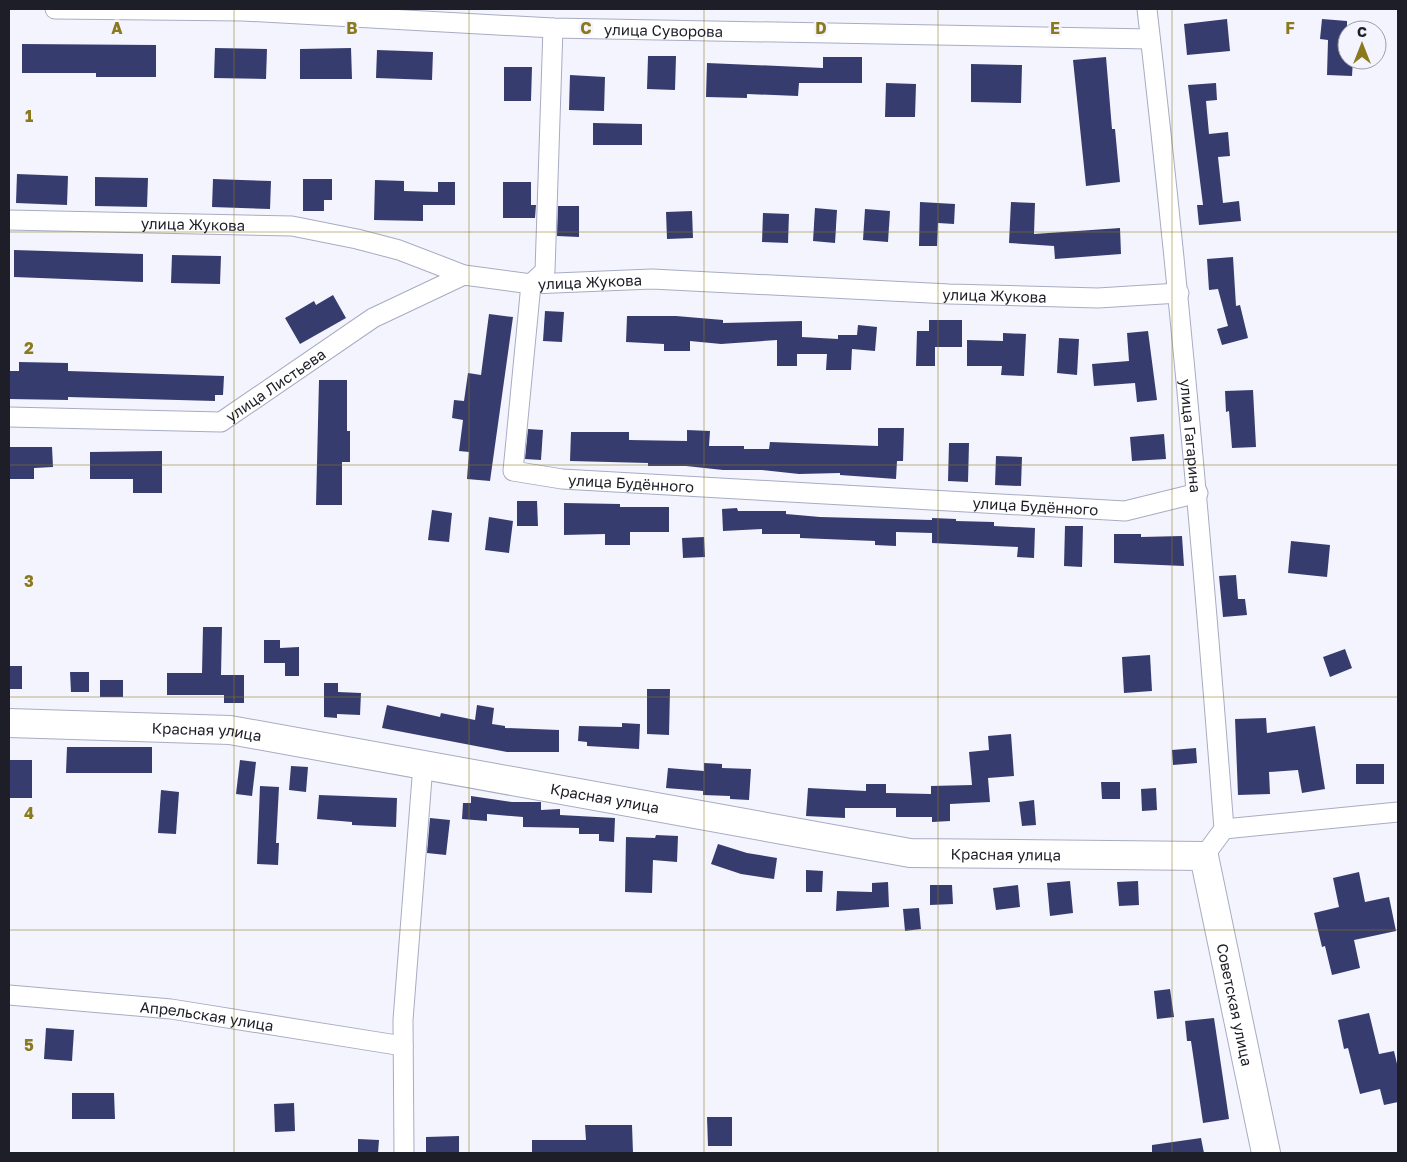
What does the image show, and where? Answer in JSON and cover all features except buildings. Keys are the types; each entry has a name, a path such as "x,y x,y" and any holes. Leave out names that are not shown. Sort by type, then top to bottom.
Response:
{"main road":[{"name":"Красная улица","path":"9,723 230,730 910,853 1204,856"},
{"name":"Советская улица","path":"1204,856 1266,1153"}],"street":[{"name":"улица Суворова","path":"56,9 243,10 553,28 1150,39"},
{"name":"улица Гагарина","path":"1147,9 1179,293 1198,493 1224,828"},
{"path":"531,284 545,271 553,28"},
{"name":"улица Жукова","path":"9,220 292,226 399,250 464,275 531,284 652,278 949,294 1098,298 1179,293"},
{"name":"улица Листьева","path":"9,418 221,422 373,318 464,275"},
{"name":"улица Будённого","path":"531,284 513,471 562,479 1125,511 1198,493"},
{"path":"404,1153 403,1020 423,765"},
{"path":"1204,856 1224,828 1397,814"},
{"name":"Апрельская улица","path":"9,994 171,1009 403,1046"}]}
